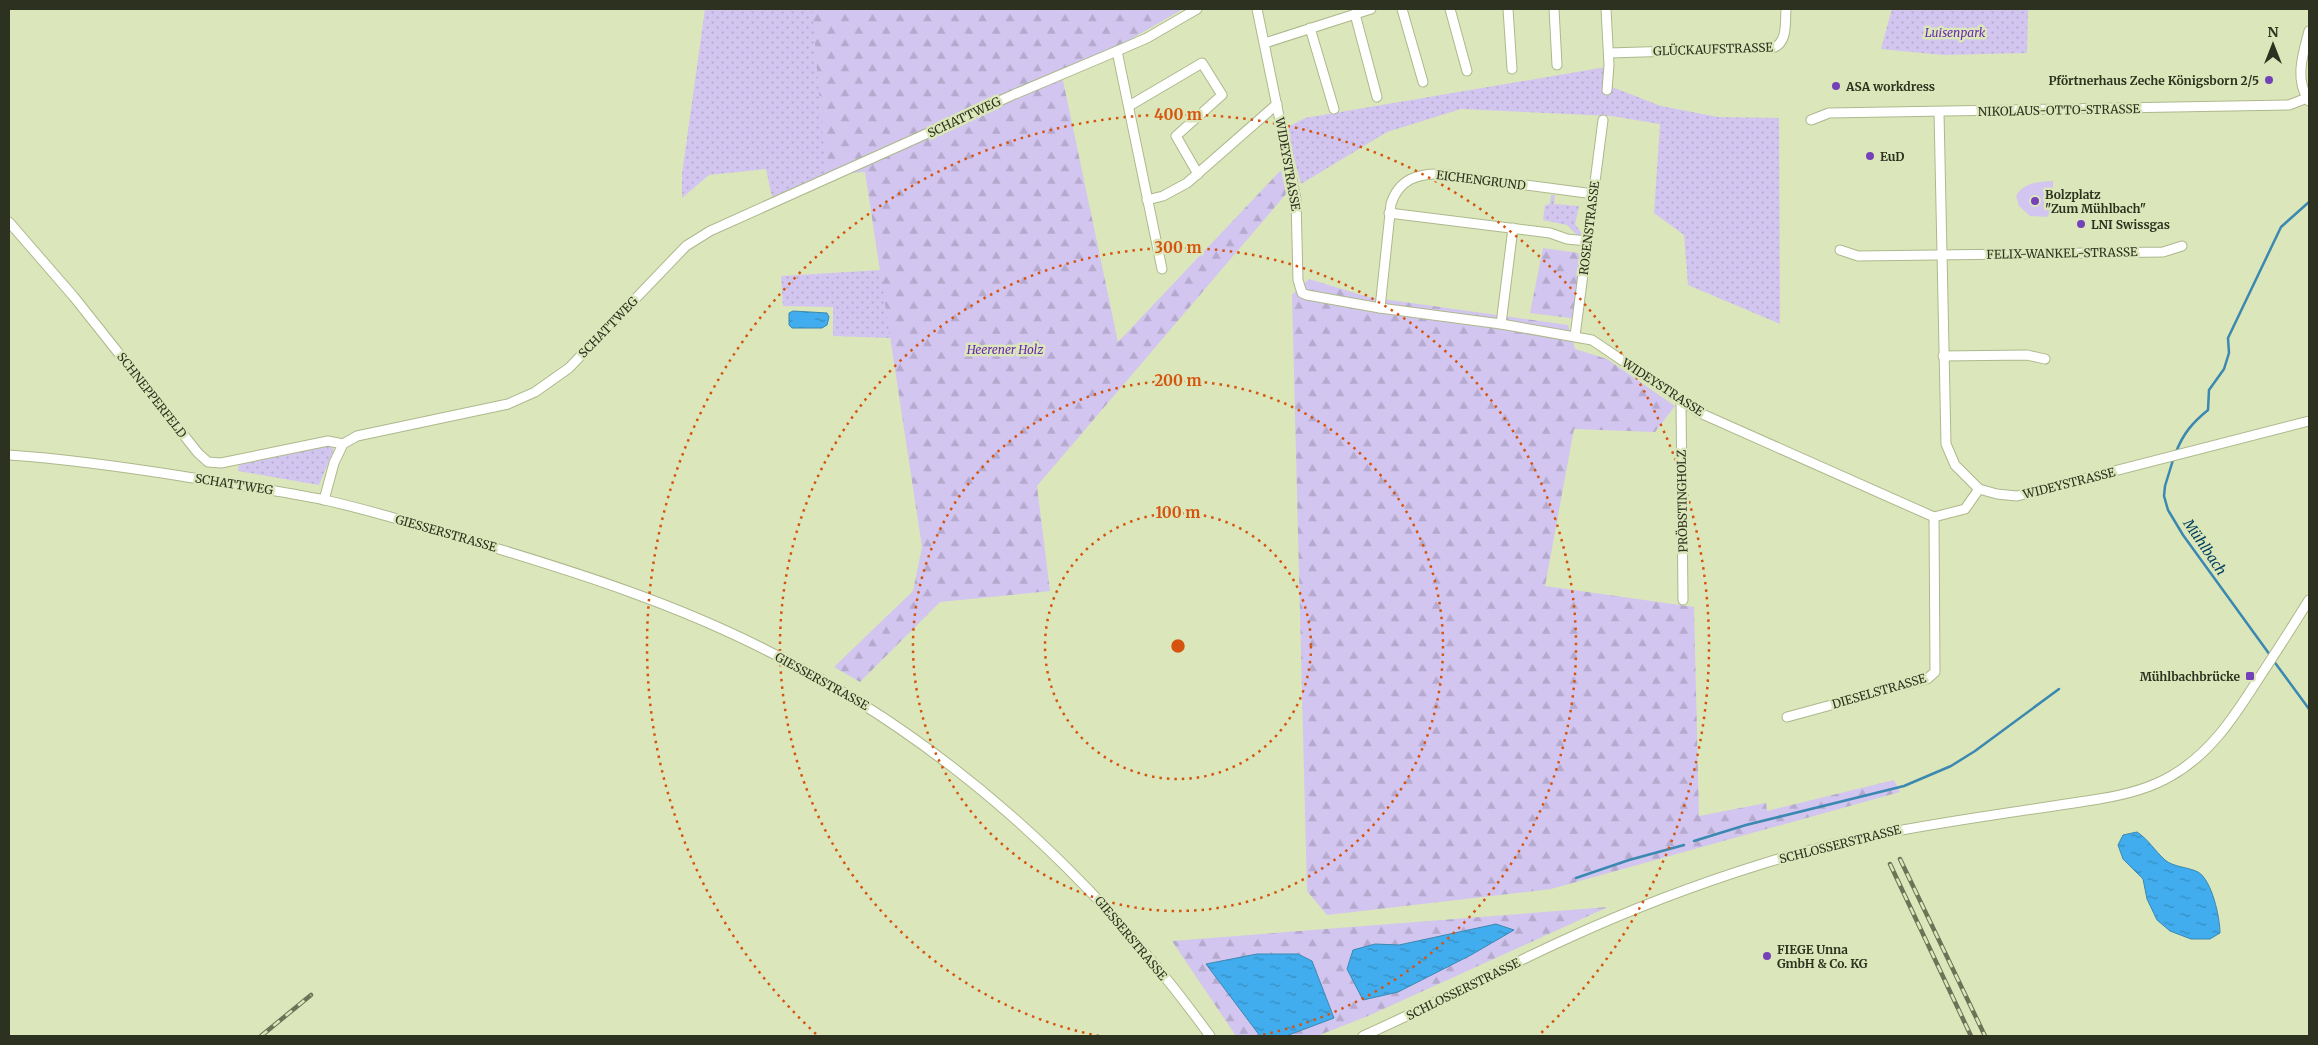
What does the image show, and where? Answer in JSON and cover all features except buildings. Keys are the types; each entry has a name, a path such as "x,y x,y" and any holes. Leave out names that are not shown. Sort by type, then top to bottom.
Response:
{"street":[{"name":"SCHATTWEG","path":"343,444 357,436 508,404 535,392 569,368 686,246 710,231 1015,94 1117,52 1147,38 1197,9"},
{"name":"WIDEYSTRASSE","path":"1257,9 1296,199 1298,280 1302,293 1380,308 1501,324 1592,340 1682,402 1700,412 1934,517"},
{"path":"1265,43 1371,9"},
{"path":"1402,9 1423,82"},
{"path":"1450,9 1467,70"},
{"path":"1508,9 1512,69"},
{"path":"1554,9 1557,65"},
{"path":"1606,9 1609,52 1607,90"},
{"name":"GLÜCKAUFSTRASSE","path":"1609,52 1772,48 1779,46 1783,40 1786,9"},
{"path":"1354,14 1377,97"},
{"path":"1310,28 1334,110"},
{"path":"2308,99 2301,78 2300,67 2309,31"},
{"path":"1117,52 1130,106 1162,269"},
{"path":"1130,106 1202,63 1222,95 1176,136 1198,174"},
{"name":"NIKOLAUS-OTTO-STRASSE","path":"1811,120 1829,113 2289,105 2308,99"},
{"path":"1147,200 1175,191 1198,174 1277,104"},
{"path":"1934,517 1965,509 1979,489 1955,465 1946,444 1940,112"},
{"name":"ROSENSTRASSE","path":"1576,336 1603,120"},
{"name":"EICHENGRUND","path":"1380,308 1389,213 1394,193 1409,179 1431,174 1594,194"},
{"path":"1389,213 1513,228 1588,240"},
{"name":"SCHNEPPERFELD","path":"9,222 74,297 198,453 208,462 221,463 328,441 343,444"},
{"path":"1501,324 1513,228"},
{"name":"FELIX-WANKEL-STRASSE","path":"1840,250 1858,256 2163,252 2182,246"},
{"path":"1943,356 2027,355 2045,359"},
{"name":"PRÖBSTINGHOLZ","path":"1682,402 1683,600"},
{"name":"WIDEYSTRASSE","path":"1979,489 1997,494 2018,496 2309,421"},
{"path":"324,500 334,463 343,444"},
{"name":"SCHATTWEG","path":"9,455 126,467 324,500"},
{"name":"GIESSERSTRASSE","path":"324,500 461,537 621,588 689,615 762,648 872,709 959,770 1045,845 1124,926 1210,1036"},
{"name":"DIESELSTRASSE","path":"1787,717 1927,679 1935,672 1934,517"},
{"name":"SCHLOSSERSTRASSE","path":"1363,1036 1584,931 1684,890 1766,863 1882,833 2119,796 2155,784 2172,776 2204,753 2228,724 2309,600"}],"green space":[{"path":"705,9 1168,9 826,175 772,197 766,169 709,175 682,198 682,174"},
{"name":"Heerener Holz","path":"812,9 1183,9 1117,47 1061,71 1118,342 1281,170 1286,194 1037,486 1050,591 940,602 860,682 834,667 913,591 922,547 865,172 826,175"},
{"name":"Luisenpark","path":"1892,9 2028,9 2027,53 1943,55 1881,49"},
{"path":"1612,66 1612,87 1661,106 1718,117 1779,118 1780,324 1688,285 1684,235 1654,213 1660,124 1611,116 1461,109 1387,132 1301,184 1286,128 1305,118"},
{"name":"Bolzplatz \"Zum Mühlbach\"","path":"2053,181 2053,209 2047,217 2030,216 2019,206 2016,196 2027,185"},
{"path":"1551,195 1555,195 1554,204 1579,206 1575,224 1585,238 1580,238 1567,225 1543,220 1545,205 1550,204"},
{"path":"1543,248 1586,254 1578,319 1530,313"},
{"path":"881,270 891,338 833,336 833,307 783,306 781,276"},
{"path":"1309,279 1368,297 1568,325 1575,349 1607,359 1675,406 1655,432 1574,429 1545,586 1694,607 1699,816 1766,803 1767,811 1894,780 1900,792 1551,889 1327,915 1307,891 1292,295"},
{"path":"328,446 334,449 319,485 238,471 239,465"},
{"path":"1608,907 1368,1016 1317,1036 1236,1036 1172,941"}],"water":[{"path":"793,311 827,313 829,317 827,325 822,328 792,328 789,325 789,313"},
{"path":"2137,832 2168,862 2194,870 2203,876 2214,900 2219,918 2220,933 2210,939 2191,939 2170,931 2157,920 2147,899 2143,879 2123,859 2118,845 2123,835"},
{"path":"1496,924 1514,930 1471,955 1398,992 1363,1000 1347,969 1353,950 1375,944 1399,945"},
{"path":"1257,954 1298,954 1312,961 1334,1018 1286,1036 1260,1036 1206,964"}],"waterway":[{"name":"Mühlbach","path":"2176,452 2189,429 2208,410 2209,390 2224,369 2229,353 2228,338 2281,227 2309,202"},
{"name":"Mühlbach","path":"2173,460 2165,486 2164,496 2168,510 2183,535 2270,655"},
{"name":"Mühlbach","path":"2273,660 2309,709"},
{"path":"1694,841 1746,825 1904,786 1951,766 1975,751 2059,689"},
{"path":"1576,878 1629,860 1684,845"}],"railway":[{"path":"1900,859 1985,1036"},
{"path":"1890,864 1971,1036"},
{"path":"261,1036 311,995"}],"place":[{"name":"Pförtnerhaus Zeche Königsborn 2/5","path":"2269,80"},
{"name":"ASA workdress","path":"1836,86"},
{"name":"EuD","path":"1870,156"},
{"name":"Bolzplatz \"Zum Mühlbach\"","path":"2035,201"},
{"name":"LNI Swissgas","path":"2081,224"},
{"name":"Mühlbachbrücke","path":"2250,676"},
{"name":"FIEGE Unna GmbH & Co. KG","path":"1767,956"}]}
